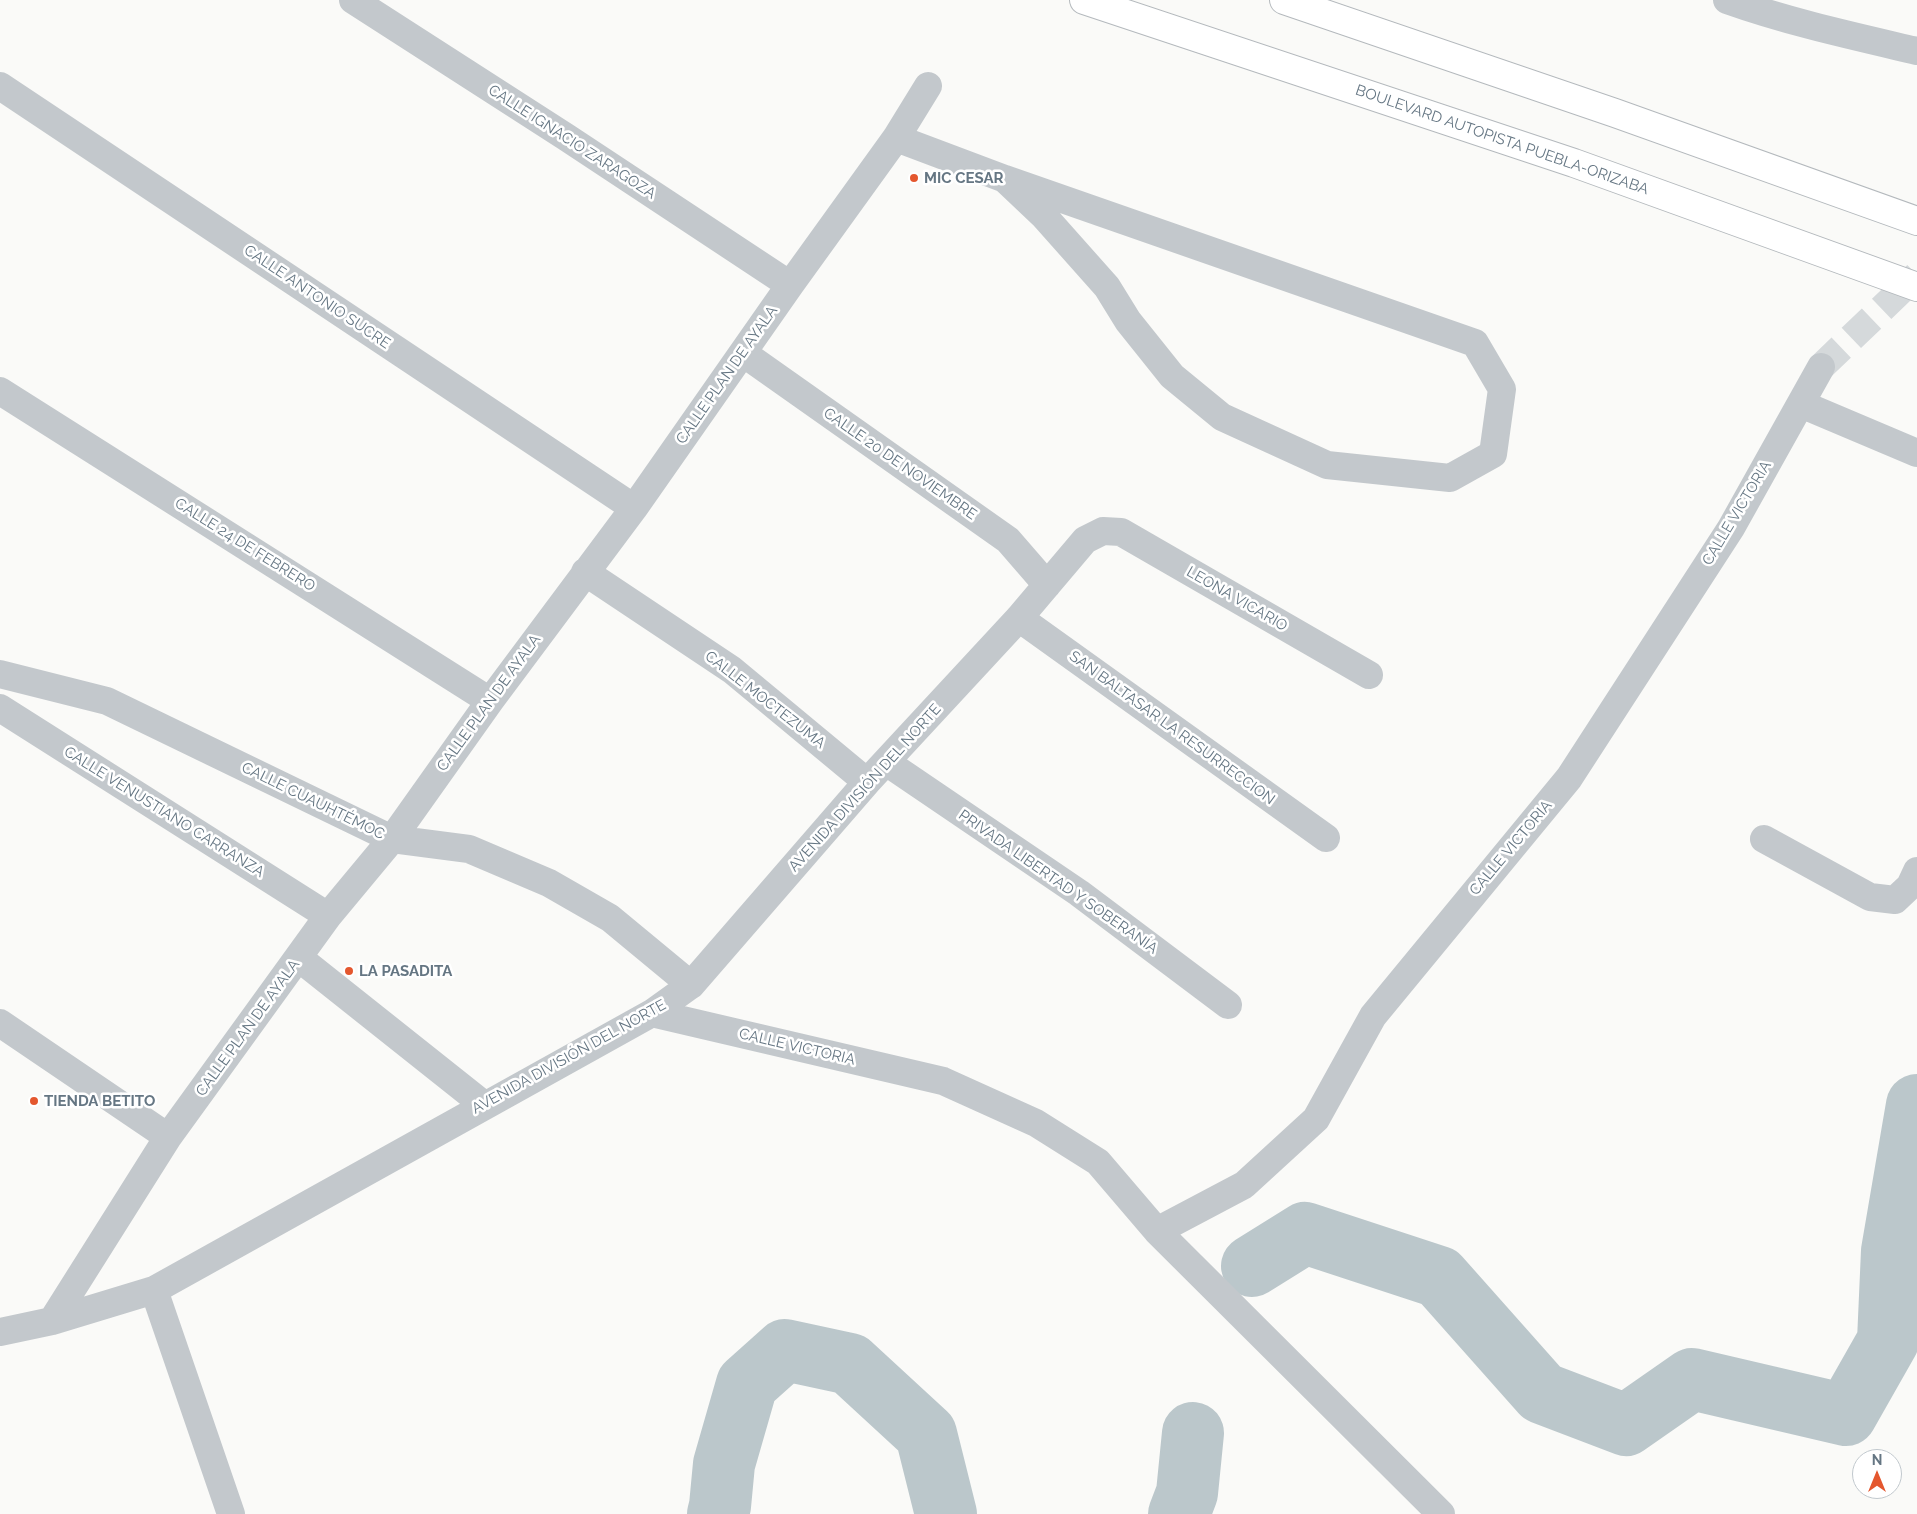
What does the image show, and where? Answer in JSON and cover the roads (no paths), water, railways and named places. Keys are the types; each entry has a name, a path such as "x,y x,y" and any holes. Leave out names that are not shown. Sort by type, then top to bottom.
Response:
{"highway":[{"name":"BOULEVARD AUTOPISTA PUEBLA-ORIZABA","path":"1084,0 1574,163 1917,287"},
{"path":"1284,0 1615,113 1917,221"}],"street":[{"name":"CALLE IGNACIO ZARAGOZA","path":"353,0 566,137 790,285"},
{"path":"1727,0 1758,11 1836,32 1917,51"},
{"name":"CALLE ANTONIO SUCRE","path":"0,86 634,508"},
{"name":"CALLE PLAN DE AYALA","path":"52,1320 168,1137 328,916 392,839 490,701 634,508 790,285 896,138 928,86"},
{"path":"896,138 1005,179 1475,343 1502,389 1493,454 1450,478 1327,466 1222,417 1172,376 1128,321 1108,287 1043,216 1005,179"},
{"name":"CALLE 20 DE NOVIEMBRE","path":"743,353 1008,540 1047,585"},
{"name":"CALLE VICTORIA","path":"1157,1231 1244,1185 1316,1119 1373,1016 1569,778 1731,528 1821,367"},
{"name":"CALLE 24 DE FEBRERO","path":"0,391 490,701"},
{"path":"1801,404 1917,453"},
{"name":"AVENIDA DIVISIÓN DEL NORTE","path":"0,1332 52,1320 154,1290 652,1013 691,985 867,782 1019,618 1085,540 1102,530"},
{"name":"LEONA VICARIO","path":"1102,530 1121,532 1369,675"},
{"name":"CALLE MOCTEZUMA","path":"585,572 732,670 867,782"},
{"name":"SAN BALTASAR LA RESURRECCION","path":"1019,618 1326,838"},
{"name":"CALLE CUAUHTÉMOC","path":"0,674 107,702 392,839 469,848 549,883 610,918 691,985"},
{"name":"CALLE VENUSTIANO CARRANZA","path":"0,708 328,916"},
{"name":"PRIVADA LIBERTAD Y SOBERANÍA","path":"886,762 1079,893 1228,1006"},
{"path":"1764,839 1870,897 1895,900 1910,886 1917,871"},
{"path":"299,958 484,1105"},
{"name":"CALLE VICTORIA","path":"652,1013 943,1081 1036,1124 1098,1162 1157,1231 1441,1514"},
{"path":"0,1023 168,1137"},
{"path":"154,1290 231,1514"}],"waterway":[{"path":"1252,1266 1305,1233 1439,1277 1542,1393 1626,1425 1692,1379 1846,1415 1888,1341 1892,1251 1917,1105"},
{"path":"718,1514 724,1464 747,1384 785,1350 850,1364 926,1434 946,1514"},
{"path":"1179,1514 1187,1493 1193,1433"}],"tunnel":[{"path":"1821,367 1917,275"}],"place":[{"name":"MIC CESAR","path":"914,178"},
{"name":"LA PASADITA","path":"349,971"},
{"name":"TIENDA BETITO","path":"34,1101"}]}
